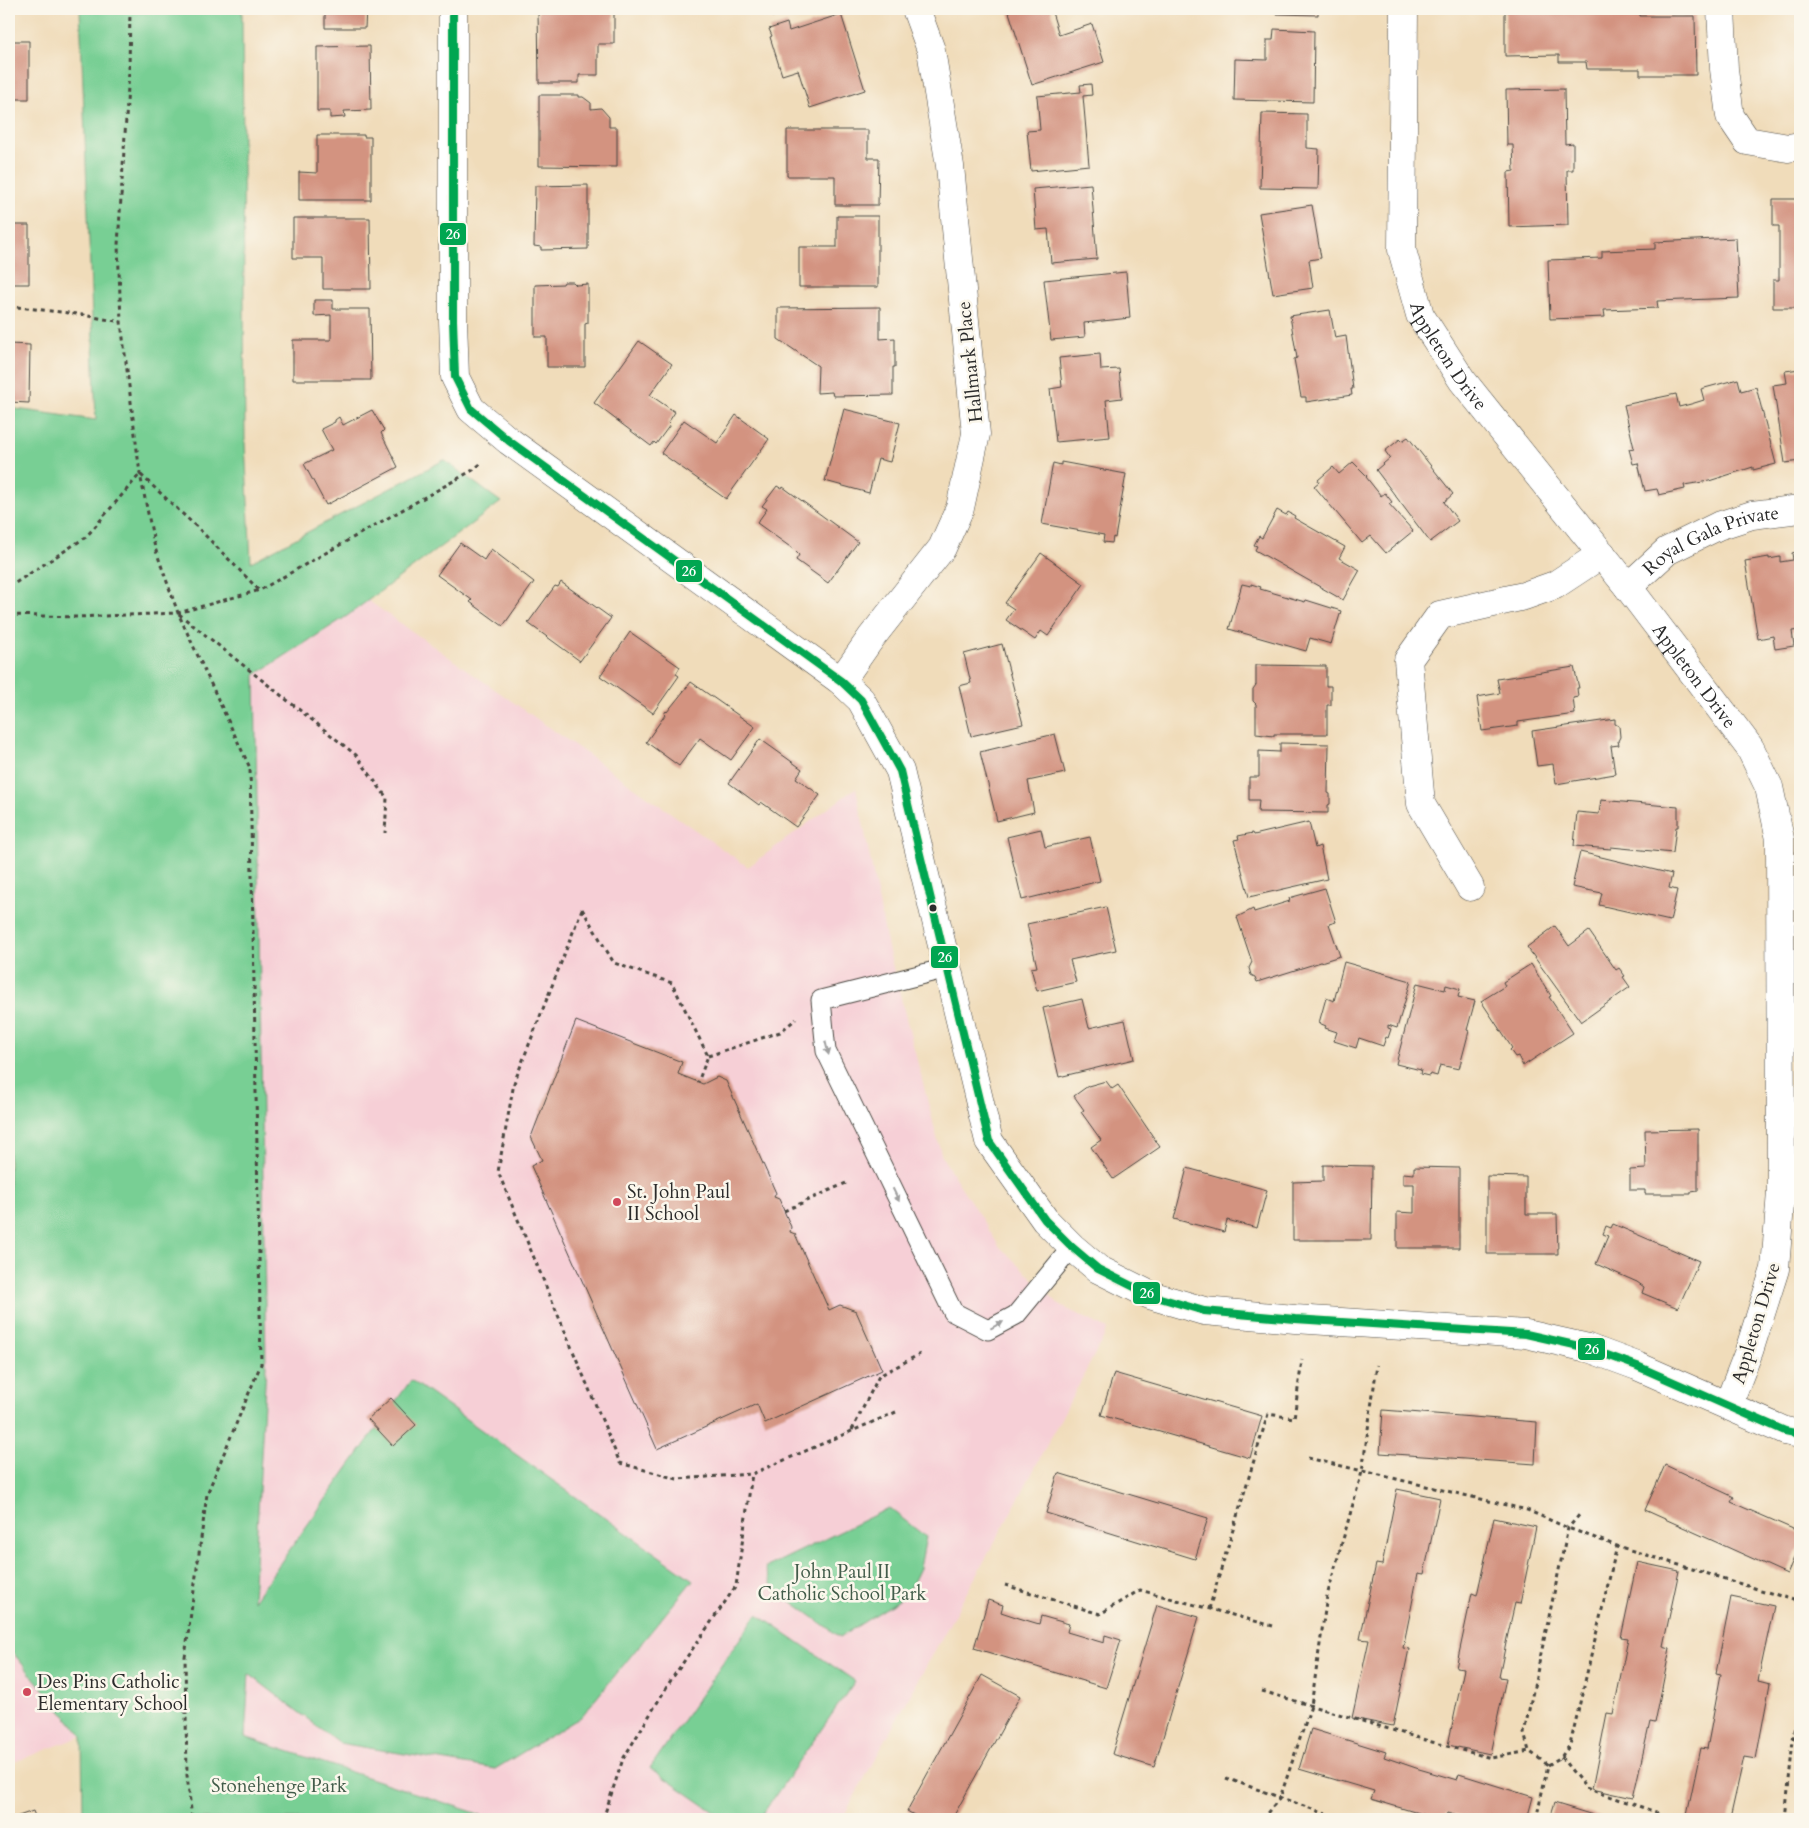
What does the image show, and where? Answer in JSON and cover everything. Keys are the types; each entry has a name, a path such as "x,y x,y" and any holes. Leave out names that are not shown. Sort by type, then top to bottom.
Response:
{"street":[{"path":"453,9 453,320 455,378 470,409 509,441 841,680 861,700 900,771 989,1141 1045,1220 1098,1269 1150,1296 1204,1311 1526,1334 1588,1348 1637,1366 1785,1431 1800,1434"},
{"name":"Hallmark Place","path":"841,680 871,638 942,548 960,508 976,434 950,166 931,50 916,9"},
{"name":"Appleton Drive","path":"1404,9 1402,250 1420,315 1462,380 1628,587 1750,748 1790,837 1781,1192 1775,1269 1728,1406"},
{"path":"1721,9 1724,69 1730,116 1747,141 1788,148 1800,146"},
{"name":"Royal Gala Private","path":"1628,587 1667,551 1718,526 1752,515 1800,508"},
{"path":"1470,887 1421,804 1408,660 1440,615 1524,596 1555,585 1602,554"}],"lane":[{"path":"947,968 821,1000 826,1051 953,1312 988,1330 1016,1315 1072,1247"}],"path":[{"path":"130,9 129,71 118,246 121,322 140,474 155,548 178,613 250,768 261,1364 207,1494 186,1657 187,1775 192,1819"},
{"path":"9,306 77,314 121,322"},
{"path":"9,615 77,616 178,613 260,590 473,470 509,441"},
{"path":"9,586 86,537 140,474"},
{"path":"140,474 260,590"},
{"path":"178,613 356,755 387,798 385,833"},
{"path":"698,1082 708,1056 672,983 614,963 582,909 514,1084 498,1172 620,1463 677,1479 752,1474 896,1412"},
{"path":"708,1056 780,1032 821,1000"},
{"path":"784,1211 846,1183"},
{"path":"852,1430 879,1376 920,1354"},
{"path":"1209,1609 1268,1414 1294,1418 1302,1360"},
{"path":"1262,1819 1280,1798 1311,1706 1327,1596 1362,1472 1377,1365"},
{"path":"1308,1458 1527,1510 1617,1546 1800,1602"},
{"path":"603,1819 623,1759 671,1680 736,1586 752,1474"},
{"path":"1548,1765 1529,1751 1524,1732 1568,1528 1581,1513"},
{"path":"1536,1819 1548,1765 1561,1757 1570,1745 1617,1546"},
{"path":"1005,1585 1100,1614 1140,1590 1273,1626"},
{"path":"1785,1819 1800,1673"},
{"path":"1262,1691 1491,1758 1529,1751"},
{"path":"1561,1757 1586,1788 1656,1812 1667,1819"},
{"path":"1226,1778 1340,1819"}],"shaded area":[{"name":"St. John Paul II School","path":"366,599 748,867 856,788 888,948 942,1157 999,1246 1061,1306 1108,1329 1020,1496 842,1819 494,1819 245,1738 266,1366 255,675"},
{"name":"Des Pins Catholic Elementary School","path":"9,1648 82,1736 9,1764"}],"green space":[{"name":"Stonehenge Park","path":"80,9 242,9 245,443 251,562 444,460 501,502 347,616 255,675 266,1366 253,1601 411,1380 693,1580 581,1717 495,1769 339,1743 249,1674 245,1737 494,1819 83,1819 82,1736 9,1648 9,408 96,420"},
{"name":"John Paul II Catholic School Park","path":"889,1508 926,1537 920,1568 907,1595 840,1637 773,1588 765,1568"},
{"path":"757,1614 855,1681 759,1819 724,1819 650,1768"}],"building":[{"path":"325,9 366,9 365,28 325,28"},
{"path":"538,9 614,9 614,44 598,44 598,75 579,75 579,83 539,83"},
{"path":"767,9 787,9 772,17"},
{"path":"1008,9 1051,9 1059,35 1092,24 1104,62 1032,85"},
{"path":"1278,9 1318,9 1318,15 1277,14"},
{"path":"1505,9 1640,9 1640,16 1695,16 1696,75 1640,75 1640,69 1587,69 1586,62 1559,62 1559,55 1505,56"},
{"path":"841,14 865,90 810,108 798,70 782,75 769,29 787,23 789,31"},
{"path":"1274,29 1314,31 1313,102 1234,100 1235,59 1267,60 1267,40 1273,40"},
{"path":"9,41 29,41 29,99 9,99"},
{"path":"370,46 371,110 344,111 345,117 330,118 330,111 317,111 317,47"},
{"path":"1091,84 1092,95 1083,96 1089,165 1031,171 1027,131 1040,130 1037,96 1081,92 1080,85"},
{"path":"1564,89 1565,144 1573,143 1573,170 1567,170 1568,225 1509,227 1508,172 1514,171 1513,145 1507,145 1506,90"},
{"path":"539,95 579,95 579,97 583,97 591,103 591,109 601,108 609,117 609,127 617,127 617,167 539,166"},
{"path":"1262,113 1307,114 1307,148 1319,149 1318,189 1260,188"},
{"path":"787,130 868,130 868,158 879,158 878,205 835,205 835,176 787,176"},
{"path":"317,135 364,135 364,137 371,137 371,200 299,200 299,172 317,173"},
{"path":"1091,184 1097,259 1051,263 1048,229 1036,230 1033,189"},
{"path":"588,185 588,249 541,250 541,247 534,246 535,186"},
{"path":"1773,199 1800,199 1800,308 1773,308 1773,280 1779,280 1779,226 1773,226"},
{"path":"1312,205 1321,258 1309,260 1313,288 1273,294 1259,213"},
{"path":"837,216 878,216 878,287 799,287 799,247 837,247"},
{"path":"293,218 370,218 371,289 323,289 323,258 293,258"},
{"path":"9,225 29,225 29,284 9,284"},
{"path":"1736,238 1739,298 1657,301 1658,308 1604,310 1605,317 1550,319 1548,260 1602,258 1602,251 1655,249 1655,242"},
{"path":"1126,272 1130,318 1084,323 1085,337 1051,340 1044,280"},
{"path":"564,282 573,282 576,285 588,284 588,323 585,324 585,367 547,367 547,337 535,337 535,285 563,284"},
{"path":"314,300 333,300 333,309 370,309 371,380 293,380 293,340 331,340 331,315 314,316"},
{"path":"880,307 880,339 895,338 893,395 833,396 832,392 817,393 818,366 778,339 778,308"},
{"path":"1330,310 1335,338 1346,336 1353,389 1351,389 1352,395 1306,402 1306,397 1301,397 1294,359 1297,358 1290,316"},
{"path":"639,341 672,364 650,395 675,412 668,423 670,425 656,444 654,442 651,446 594,403"},
{"path":"9,344 30,345 29,403 9,402"},
{"path":"1100,354 1101,370 1119,369 1122,398 1106,400 1110,437 1056,442 1050,389 1062,387 1059,358"},
{"path":"1800,369 1800,461 1785,463 1773,385 1787,383 1785,371"},
{"path":"1738,379 1741,391 1756,387 1776,464 1753,470 1753,467 1709,481 1684,485 1685,489 1659,495 1657,489 1645,491 1638,463 1633,464 1629,449 1634,448 1624,405 1676,394 1679,407 1704,400 1701,389"},
{"path":"844,409 900,423 890,462 878,459 869,493 825,481"},
{"path":"372,410 384,430 381,433 398,467 326,505 304,464 332,450 321,429 335,422 339,417 343,425"},
{"path":"736,415 769,439 726,499 661,453 684,420 717,443"},
{"path":"1408,437 1453,494 1444,502 1458,521 1430,542 1376,470 1390,458 1385,451 1400,439 1402,441"},
{"path":"1061,462 1126,474 1115,538 1113,537 1112,543 1103,542 1104,535 1042,524 1053,463 1061,465"},
{"path":"1353,462 1367,476 1381,496 1385,493 1392,502 1389,504 1413,531 1386,553 1371,536 1362,543 1314,486 1333,467 1339,474"},
{"path":"777,486 782,489 783,487 858,542 828,583 796,560 799,555 793,549 757,523 767,509 762,506"},
{"path":"1277,510 1286,515 1288,512 1295,516 1294,518 1345,547 1339,558 1360,570 1343,600 1255,550 1257,546 1254,545 1259,536 1262,538"},
{"path":"460,543 484,560 491,549 534,582 503,626 470,602 472,600 437,575"},
{"path":"1800,551 1800,630 1792,631 1794,646 1775,649 1773,636 1758,639 1745,561 1769,557 1769,559 1780,557 1780,562 1793,560 1792,553"},
{"path":"1041,553 1084,584 1048,636 1041,631 1035,640 1006,620 1014,609 1005,603"},
{"path":"561,582 611,618 580,661 528,623 555,586 558,587"},
{"path":"1242,584 1251,586 1251,584 1261,587 1260,589 1341,611 1331,644 1310,638 1306,651 1229,629"},
{"path":"630,632 680,667 676,674 679,676 653,713 600,676"},
{"path":"1002,644 1023,724 971,736 959,686 971,683 964,654"},
{"path":"1256,665 1326,666 1326,686 1331,686 1331,705 1327,705 1327,734 1274,734 1274,736 1256,734 1256,704 1253,701 1253,689 1256,685"},
{"path":"1574,667 1579,688 1577,688 1578,697 1573,698 1575,714 1518,722 1518,726 1482,731 1477,697 1500,693 1497,679"},
{"path":"691,682 755,727 731,760 700,738 679,766 646,742 666,711"},
{"path":"1615,719 1615,724 1619,726 1620,737 1619,745 1611,746 1615,774 1556,784 1553,764 1537,766 1532,731"},
{"path":"1055,734 1065,773 1028,781 1034,812 997,821 980,752"},
{"path":"760,739 802,769 796,778 820,795 796,827 761,802 759,805 729,783"},
{"path":"1280,743 1329,744 1328,793 1330,794 1330,804 1328,805 1328,813 1258,812 1259,800 1249,800 1249,777 1259,777 1259,751 1280,752"},
{"path":"1601,800 1678,807 1678,827 1676,827 1673,853 1611,847 1611,849 1574,846 1577,812 1599,814"},
{"path":"1309,822 1315,848 1320,846 1327,879 1249,897 1234,840 1239,839 1238,836 1253,833 1254,835"},
{"path":"1041,829 1045,847 1090,837 1100,881 1022,900 1007,837"},
{"path":"1580,852 1672,874 1669,888 1677,890 1670,921 1599,905 1602,893 1572,887"},
{"path":"1325,888 1336,922 1329,924 1340,956 1257,982 1255,977 1251,975 1249,968 1252,962 1237,917 1253,909 1254,912 1290,901 1289,898"},
{"path":"1106,907 1116,950 1070,960 1076,982 1037,991 1031,968 1037,967 1027,924"},
{"path":"1555,926 1569,946 1589,931 1616,970 1619,968 1625,976 1623,977 1630,987 1581,1022 1527,947"},
{"path":"1344,962 1411,981 1397,1028 1388,1025 1388,1028 1391,1029 1383,1046 1359,1038 1356,1048 1334,1041 1337,1032 1325,1028 1326,1026 1319,1023 1326,998 1334,1001"},
{"path":"1531,964 1551,996 1549,997 1573,1033 1523,1066 1518,1056 1515,1057 1510,1050 1512,1048 1481,1001 1505,986 1503,982"},
{"path":"1417,983 1445,990 1446,985 1460,989 1458,997 1475,1001 1459,1069 1440,1065 1437,1076 1430,1074 1429,1076 1420,1074 1421,1070 1396,1064"},
{"path":"1082,999 1089,1028 1125,1020 1134,1059 1059,1077 1043,1008"},
{"name":"St. John Paul II School","path":"576,1021 682,1062 678,1074 703,1084 717,1077 726,1081 776,1193 774,1197 779,1199 791,1227 790,1232 795,1234 829,1310 840,1305 856,1311 882,1370 765,1423 757,1404 657,1449 531,1166 542,1160 531,1137"},
{"path":"1106,1081 1112,1089 1118,1085 1160,1147 1113,1179 1091,1147 1101,1140 1081,1112 1084,1110 1074,1096 1088,1086"},
{"path":"1698,1129 1698,1191 1691,1192 1691,1194 1645,1194 1645,1190 1630,1190 1630,1170 1646,1169 1645,1130"},
{"path":"1323,1165 1372,1166 1371,1240 1293,1240 1293,1182 1323,1181"},
{"path":"1414,1167 1459,1168 1459,1248 1397,1248 1397,1212 1414,1213 1414,1184 1403,1184 1403,1173 1414,1174"},
{"path":"1187,1168 1267,1190 1257,1228 1227,1220 1224,1232 1174,1219"},
{"path":"1487,1176 1526,1177 1526,1214 1557,1214 1558,1254 1487,1254"},
{"path":"1613,1224 1699,1261 1678,1308 1642,1293 1644,1287 1637,1282 1596,1264 1608,1236 1603,1234 1606,1226 1611,1228"},
{"path":"1114,1373 1262,1416 1250,1458 1101,1415"},
{"path":"391,1398 416,1425 393,1446 368,1419"},
{"path":"1383,1410 1537,1422 1535,1464 1380,1453"},
{"path":"1665,1465 1734,1497 1731,1502 1800,1532 1800,1544 1787,1574 1645,1510"},
{"path":"1058,1473 1208,1518 1195,1559 1046,1513"},
{"path":"1397,1489 1440,1498 1424,1574 1418,1573 1403,1648 1409,1649 1393,1726 1352,1718 1369,1640 1360,1639 1376,1564 1382,1565"},
{"path":"1494,1518 1536,1527 1520,1604 1515,1603 1499,1677 1506,1678 1490,1754 1448,1745 1464,1669 1456,1668 1472,1593 1477,1595"},
{"path":"1637,1562 1679,1571 1663,1646 1670,1648 1655,1723 1650,1722 1633,1798 1592,1789 1607,1713 1613,1714 1628,1639 1621,1638"},
{"path":"1731,1597 1774,1606 1758,1681 1770,1684 1756,1759 1744,1757 1730,1819 1686,1819 1701,1748 1707,1749 1721,1674 1716,1673"},
{"path":"988,1600 1003,1605 1001,1612 1019,1618 1039,1624 1041,1616 1069,1624 1067,1632 1104,1643 1105,1635 1121,1640 1106,1688 974,1648"},
{"path":"1157,1605 1199,1617 1154,1767 1112,1754"},
{"path":"982,1675 1020,1696 952,1819 921,1819 907,1811"},
{"path":"1311,1729 1386,1752 1384,1757 1419,1769 1457,1780 1459,1774 1533,1797 1527,1819 1468,1819 1447,1813 1445,1819 1438,1819 1371,1799 1374,1791 1299,1769"},
{"path":"1554,1803 1606,1819 1549,1819"},
{"path":"33,1811 36,1819 10,1819"}],"transit line":[{"name":"26","path":"453,9 453,320 455,377 471,409 509,441 841,681 861,700 900,771 989,1141 1045,1220 1098,1269 1150,1295 1204,1311 1526,1334 1588,1348 1637,1366 1785,1431 1800,1434"}],"place":[{"name":"St. John Paul II School","path":"617,1202"},
{"name":"Des Pins Catholic Elementary School","path":"27,1692"}]}
